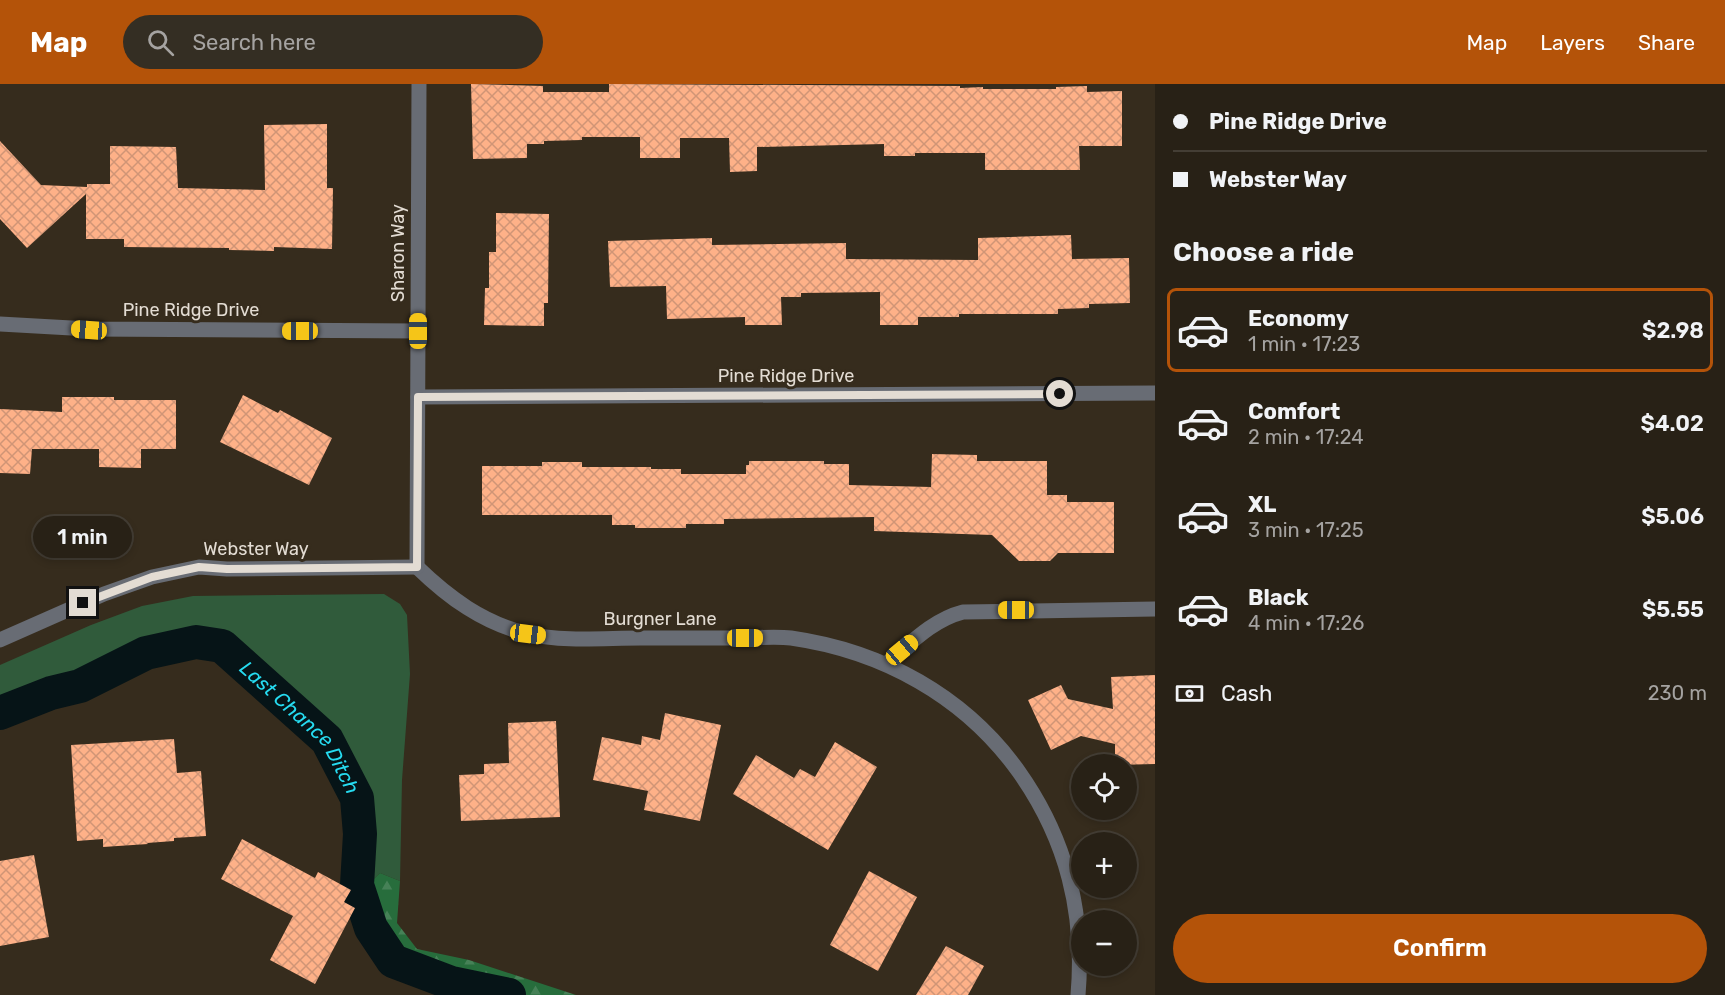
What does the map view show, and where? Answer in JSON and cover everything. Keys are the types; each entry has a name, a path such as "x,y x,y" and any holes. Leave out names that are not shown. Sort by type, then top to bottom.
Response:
{"street":[{"name":"Sharon Way","path":"417,567 419,84"},
{"name":"Pine Ridge Drive","path":"0,324 89,330 418,331"},
{"name":"Pine Ridge Drive","path":"418,397 1155,393"},
{"name":"Webster Way","path":"0,640 104,594 152,577 199,567 227,569 417,567"},
{"name":"Burgner Lane","path":"417,567 444,594 484,618 528,634 570,639 789,638 842,648 886,664"},
{"path":"1078,995 1081,960 1077,909 1063,853 1038,799 1003,750 968,715 925,683 886,664 934,624 946,617 963,612 1155,609"}],"green space":[{"path":"384,594 400,604 407,615 410,674 402,780 400,881 380,873 352,900 357,819 343,785 307,727 218,652 179,651 0,724 0,665 91,625 142,606 193,596"},
{"path":"380,873 400,881 397,923 417,949 469,960 576,995 438,995 396,978 371,938 352,900"}],"building":[{"path":"471,84 543,86 543,92 609,92 609,84 960,86 960,88 983,87 983,89 1056,89 1056,87 1087,86 1087,92 1122,91 1122,146 1079,146 1080,170 985,170 985,153 915,153 915,156 884,156 884,144 757,147 757,171 730,172 729,138 680,138 680,158 640,158 640,137 582,137 582,140 527,144 527,158 473,159"},
{"path":"327,124 327,188 333,188 332,249 274,247 274,251 124,247 124,239 86,239 86,194 27,248 0,219 0,141 41,185 87,187 87,184 110,184 110,146 176,147 178,188 265,190 264,125"},
{"path":"496,213 549,214 548,303 544,303 544,326 484,325 485,288 489,288 489,252 496,252"},
{"path":"1071,235 1072,259 1129,258 1130,303 1089,304 1089,308 1058,309 1058,314 959,314 959,317 918,317 918,325 880,325 880,292 801,293 801,297 781,297 782,325 745,325 745,317 667,319 666,286 610,287 608,241 712,238 712,245 846,243 846,259 978,260 978,238"},
{"path":"243,395 278,413 280,410 332,438 309,485 220,442"},
{"path":"62,397 176,400 176,449 141,449 141,468 99,467 99,449 32,449 30,474 0,473 0,409 62,412"},
{"path":"932,454 977,455 977,461 1047,461 1047,495 1067,495 1067,502 1114,502 1114,553 1058,553 1050,561 1019,561 992,535 874,531 874,517 724,519 724,524 686,524 686,528 635,528 635,525 612,525 612,515 482,515 482,466 542,466 542,462 582,462 582,467 651,467 651,469 681,469 681,474 746,474 746,465 749,465 749,461 824,461 824,464 849,464 849,485 931,487"},
{"path":"1155,675 1155,764 1137,764 1137,754 1115,754 1115,744 1081,736 1051,750 1028,700 1061,685 1068,699 1113,709 1111,677"},
{"path":"665,713 721,725 700,821 644,810 648,791 593,780 602,737 641,745 642,736 660,740"},
{"path":"556,721 560,817 461,821 459,775 484,774 484,764 509,763 508,723"},
{"path":"174,739 177,773 201,771 206,836 103,847 103,839 77,841 71,745"},
{"path":"835,742 877,767 828,850 733,794 756,755 794,778 800,769 815,777"},
{"path":"242,839 315,878 318,872 351,890 344,902 355,908 315,984 270,960 293,916 221,879"},
{"path":"34,855 49,937 0,946 0,861"},
{"path":"869,871 917,897 878,971 830,945"},
{"path":"946,946 984,966 968,995 916,995"}],"waterway":[{"name":"Last Chance Ditch","path":"0,713 51,693 80,686 146,653 196,642 222,646 327,740 357,798 360,834 357,885 371,928 393,961 451,983 509,995"}],"route":[{"path":"83,603 152,577 199,567 227,569 417,567 418,397 1060,394"}]}
